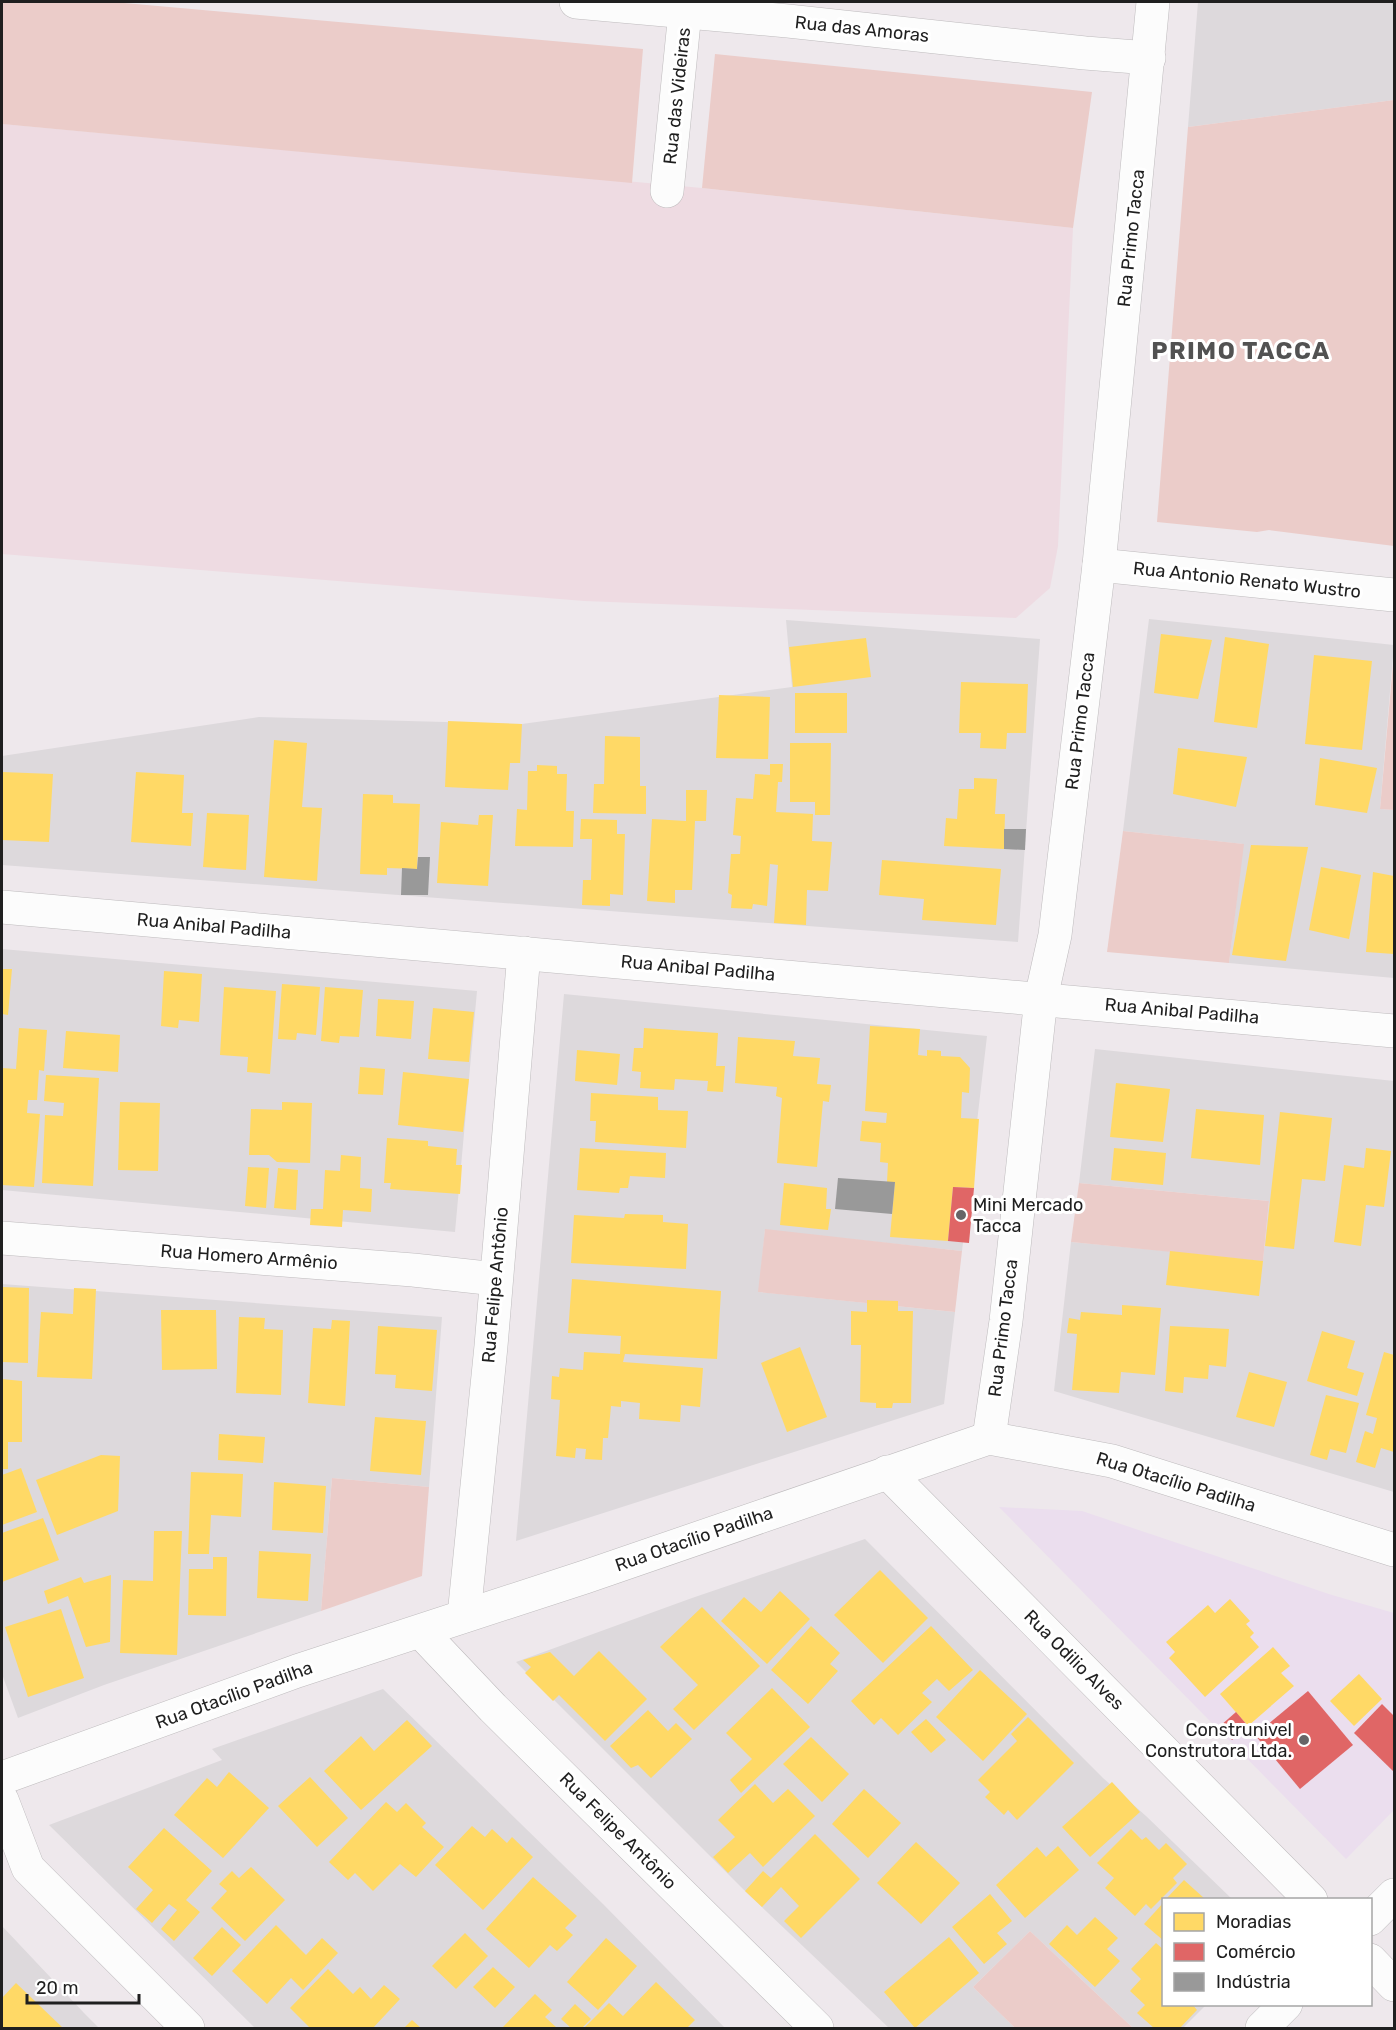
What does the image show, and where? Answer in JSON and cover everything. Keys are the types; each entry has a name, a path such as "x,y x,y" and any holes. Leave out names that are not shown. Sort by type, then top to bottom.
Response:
{"street":[{"name":"Rua das Amoras","path":"576,2 686,7 1085,53 1149,58"},
{"name":"Rua Primo Tacca","path":"988,1438 1006,1321 1041,998 1055,935 1099,565 1154,2"},
{"name":"Rua das Videiras","path":"667,191 686,7"},
{"name":"Rua Antonio Renato Wustro","path":"1099,565 1395,595"},
{"name":"Rua Anibal Padilha","path":"2,907 1395,1031"},
{"name":"Rua Felipe Antônio","path":"464,1616 524,953"},
{"name":"Rua Homero Armênio","path":"2,1238 413,1270 496,1279"},
{"name":"Rua Otacílio Padilha","path":"2,1778 297,1671 585,1577 988,1438 1112,1461 1395,1550"},
{"name":"Rua Odilio Alves","path":"887,1472 1310,1898"},
{"name":"Rua Felipe Antônio","path":"421,1632 493,1708 817,2028"},
{"path":"2,1800 28,1868 188,2028"},
{"path":"1372,1918 1395,1895"},
{"path":"1372,1961 1395,1985"},
{"path":"1262,2028 1284,2006"}],"shaded area":[{"path":"2,2 113,2 643,49 632,183 2,124"},
{"path":"1198,2 1394,2 1394,100 1188,127"},
{"path":"715,54 1092,92 1073,228 702,188"},
{"path":"1394,100 1394,546 1269,530 1257,532 1157,522 1188,127"},
{"path":"2,124 702,188 1073,228 1058,546 1050,588 1016,618 584,601 2,554"},
{"path":"1149,619 1394,645 1380,809 1394,810 1394,978 1229,963 1243,844 1123,831"},
{"path":"786,620 1040,639 1018,942 2,865 2,756 259,717 522,724 792,687"},
{"path":"1394,653 1394,810 1380,809"},
{"path":"1123,831 1244,844 1229,963 1107,952"},
{"path":"2,949 477,991 455,1232 2,1190"},
{"path":"564,994 987,1036 962,1251 765,1230 759,1292 955,1312 944,1404 516,1541"},
{"path":"1095,1049 1394,1081 1394,1492 1054,1391 1071,1242 1263,1260 1269,1201 1079,1183"},
{"path":"1079,1183 1269,1201 1263,1261 1071,1242"},
{"path":"765,1229 962,1251 955,1312 758,1292"},
{"path":"2,1284 442,1317 429,1487 332,1478 321,1611 104,1685 18,1718 2,1674"},
{"path":"332,1478 429,1487 422,1576 321,1611"},
{"path":"999,1507 1082,1511 1332,1595 1394,1613 1394,1810 1346,1859"},
{"path":"865,1539 1103,1778 1231,1898 1162,1898 1162,2006 1205,2006 1183,2028 1133,2028 1030,1931 973,1987 1015,2028 889,2028 745,1891 516,1662 692,1598"},
{"path":"383,1689 603,1904 725,2028 255,2028 49,1825 222,1760 212,1749"},
{"path":"2,1926 84,2013 99,2028 2,2028"},
{"path":"1030,1931 1133,2028 1015,2028 973,1987"}],"building: Moradias":[{"path":"1161,634 1212,640 1198,699 1154,693"},
{"path":"1225,637 1269,644 1257,728 1214,722"},
{"path":"866,638 871,677 793,687 789,647"},
{"path":"1314,655 1372,661 1362,750 1305,744"},
{"path":"961,682 1028,684 1026,733 1007,733 1006,749 980,748 981,733 959,733"},
{"path":"795,693 847,693 847,733 795,733"},
{"path":"719,695 770,697 768,759 716,758"},
{"path":"448,721 522,724 520,763 510,763 508,790 445,787"},
{"path":"605,736 640,737 640,786 646,786 646,814 593,813 594,784 604,784"},
{"path":"274,740 307,743 302,807 322,808 317,881 264,877"},
{"path":"790,743 831,743 830,815 815,815 815,802 790,802"},
{"path":"1178,748 1247,757 1236,807 1173,794"},
{"path":"1320,758 1377,768 1367,813 1315,805"},
{"path":"770,764 783,764 782,782 778,782 776,812 813,814 812,841 832,842 828,891 807,890 806,925 774,923 778,865 770,864 767,906 753,904 752,909 731,908 732,895 728,893 731,854 740,854 741,836 733,835 736,798 753,799 755,774 770,775"},
{"path":"537,765 557,766 557,774 567,774 566,811 574,811 573,847 515,846 517,809 527,810 528,771 537,771"},
{"path":"2,772 53,774 49,842 2,840"},
{"path":"136,772 184,775 182,813 193,813 191,846 131,842"},
{"path":"974,778 997,779 995,814 1005,814 1004,849 944,846 946,818 957,819 959,789 974,789"},
{"path":"686,790 707,790 706,821 695,821 692,890 675,890 675,903 647,901 652,819 686,821"},
{"path":"363,794 393,795 393,803 420,804 417,869 387,868 387,875 360,874"},
{"path":"207,813 249,815 246,870 203,867"},
{"path":"479,815 493,815 488,886 437,883 441,822 478,825"},
{"path":"581,819 617,820 617,834 625,834 623,895 610,894 610,906 582,905 583,880 591,880 592,839 580,839"},
{"path":"1251,845 1308,847 1286,961 1232,955"},
{"path":"882,860 1001,869 996,925 922,920 924,899 879,895"},
{"path":"1321,867 1361,875 1349,939 1309,930"},
{"path":"1373,872 1394,876 1394,954 1366,952"},
{"path":"2,969 12,969 8,1015 2,1014"},
{"path":"164,971 202,974 199,1022 179,1020 178,1028 161,1026"},
{"path":"282,984 320,987 316,1035 297,1033 296,1040 278,1039"},
{"path":"224,987 276,991 270,1074 247,1072 248,1057 220,1055"},
{"path":"325,987 363,990 359,1037 340,1036 339,1043 321,1041"},
{"path":"378,999 414,1001 411,1039 376,1036"},
{"path":"433,1008 474,1012 469,1062 428,1059"},
{"path":"870,1026 920,1029 918,1055 927,1056 927,1050 941,1051 941,1056 960,1057 970,1068 969,1093 962,1092 961,1118 979,1119 974,1188 953,1187 948,1241 890,1237 895,1182 887,1182 888,1163 880,1162 881,1143 860,1141 862,1121 886,1123 887,1113 865,1111"},
{"path":"19,1028 47,1030 44,1071 39,1070 37,1100 28,1100 27,1113 40,1114 34,1187 2,1185 2,1068 16,1069"},
{"path":"644,1028 718,1033 716,1066 725,1066 723,1092 707,1091 708,1081 675,1079 674,1090 640,1088 641,1072 632,1071 634,1048 643,1048"},
{"path":"66,1031 120,1035 118,1072 63,1068"},
{"path":"738,1037 795,1041 793,1056 820,1058 817,1084 831,1085 829,1102 823,1101 817,1167 777,1163 782,1098 776,1096 777,1087 735,1083"},
{"path":"577,1050 620,1054 617,1085 575,1081"},
{"path":"360,1067 385,1069 383,1095 358,1094"},
{"path":"403,1072 469,1079 463,1132 398,1125"},
{"path":"46,1075 99,1078 93,1186 42,1183 45,1115 63,1116 64,1103 44,1101"},
{"path":"1116,1083 1170,1089 1163,1142 1110,1137"},
{"path":"591,1093 658,1097 658,1110 688,1111 686,1148 595,1142 596,1121 590,1121"},
{"path":"120,1102 160,1103 158,1171 118,1170"},
{"path":"282,1102 312,1103 310,1163 277,1162 269,1155 249,1155 251,1109 282,1110"},
{"path":"1196,1109 1264,1115 1260,1165 1191,1158"},
{"path":"1280,1112 1332,1118 1325,1181 1302,1179 1294,1249 1265,1246"},
{"path":"387,1138 428,1141 428,1146 457,1149 456,1165 462,1165 460,1194 390,1189 391,1183 384,1183"},
{"path":"580,1148 666,1153 665,1178 630,1176 628,1188 620,1188 619,1193 577,1190"},
{"path":"1114,1148 1166,1153 1163,1185 1111,1180"},
{"path":"1366,1148 1391,1151 1384,1207 1366,1205 1361,1246 1334,1242 1344,1165 1364,1168"},
{"path":"341,1155 361,1157 360,1188 372,1189 371,1212 343,1210 342,1227 310,1225 311,1209 323,1209 325,1170 340,1171"},
{"path":"248,1167 269,1168 266,1208 245,1206"},
{"path":"278,1168 298,1170 296,1210 274,1208"},
{"path":"784,1183 827,1188 826,1209 831,1209 828,1230 780,1225"},
{"path":"625,1214 663,1215 663,1222 688,1224 686,1269 571,1263 574,1215 624,1218"},
{"path":"1170,1251 1263,1261 1259,1296 1166,1285"},
{"path":"572,1279 721,1291 717,1359 625,1354 623,1362 703,1368 700,1407 681,1405 680,1422 639,1419 640,1403 621,1401 621,1407 611,1406 608,1438 603,1438 602,1460 585,1459 586,1449 576,1448 575,1458 556,1456 560,1400 551,1399 552,1376 559,1377 560,1368 583,1370 584,1352 620,1354 621,1336 568,1333"},
{"path":"2,1287 29,1288 28,1363 2,1362"},
{"path":"74,1288 96,1289 92,1379 37,1377 41,1312 73,1314"},
{"path":"867,1300 898,1301 898,1311 913,1311 911,1403 893,1403 892,1408 876,1408 876,1403 860,1402 861,1345 851,1345 851,1311 867,1312"},
{"path":"1122,1305 1161,1308 1155,1375 1121,1372 1119,1393 1072,1390 1077,1334 1067,1333 1069,1318 1080,1320 1081,1312 1122,1315"},
{"path":"161,1310 216,1310 217,1369 162,1370"},
{"path":"239,1317 265,1318 264,1329 283,1330 281,1395 236,1393"},
{"path":"332,1320 350,1321 345,1406 308,1403 313,1328 331,1329"},
{"path":"378,1326 437,1330 432,1391 395,1388 396,1375 375,1374"},
{"path":"1170,1326 1229,1329 1226,1367 1209,1365 1208,1379 1184,1377 1183,1393 1165,1391"},
{"path":"1322,1331 1355,1341 1347,1368 1364,1373 1357,1396 1307,1381"},
{"path":"800,1347 827,1417 787,1432 761,1363"},
{"path":"1384,1352 1394,1355 1394,1452 1381,1448 1375,1468 1356,1462 1365,1431 1373,1434 1377,1418 1366,1415"},
{"path":"1249,1372 1287,1382 1274,1427 1236,1417"},
{"path":"2,1379 22,1381 22,1442 8,1442 8,1469 2,1469"},
{"path":"1326,1395 1359,1403 1346,1453 1330,1449 1327,1460 1310,1455"},
{"path":"375,1417 426,1421 421,1475 370,1471"},
{"path":"219,1434 265,1437 263,1463 218,1460"},
{"path":"101,1455 120,1456 118,1511 57,1535 36,1480"},
{"path":"21,1468 37,1512 2,1525 2,1475"},
{"path":"191,1472 243,1474 241,1517 211,1515 209,1554 188,1554"},
{"path":"274,1482 326,1486 323,1533 272,1530"},
{"path":"43,1518 59,1560 2,1582 2,1533"},
{"path":"154,1531 182,1531 177,1655 120,1653 123,1580 153,1581"},
{"path":"259,1551 311,1554 308,1601 257,1598"},
{"path":"213,1557 227,1557 226,1616 188,1615 189,1569 213,1569"},
{"path":"880,1570 928,1618 883,1663 834,1615"},
{"path":"111,1575 110,1642 86,1647 68,1596 48,1604 44,1591 81,1577 84,1583"},
{"path":"780,1591 810,1619 767,1664 721,1621 744,1597 761,1612"},
{"path":"1230,1599 1250,1621 1246,1624 1254,1633 1250,1637 1259,1647 1205,1697 1169,1658 1175,1652 1166,1642 1208,1605 1215,1613"},
{"path":"702,1607 760,1666 694,1730 673,1709 698,1685 660,1647"},
{"path":"61,1609 84,1678 28,1697 5,1627"},
{"path":"811,1626 840,1653 830,1664 838,1671 808,1704 771,1670"},
{"path":"931,1626 973,1670 949,1691 937,1679 922,1693 932,1702 898,1735 881,1718 874,1725 851,1701"},
{"path":"1273,1647 1290,1666 1281,1673 1294,1686 1248,1726 1220,1694"},
{"path":"599,1651 647,1699 605,1741 559,1695 553,1701 525,1673 531,1667 523,1660 550,1652 574,1676"},
{"path":"980,1670 1027,1714 983,1761 936,1717"},
{"path":"1359,1674 1382,1699 1354,1726 1330,1701"},
{"path":"772,1688 810,1727 741,1793 730,1780 752,1759 726,1733"},
{"path":"648,1710 668,1731 676,1723 692,1739 651,1778 638,1765 631,1768 610,1746"},
{"path":"1028,1717 1074,1763 1017,1820 1008,1810 1004,1815 985,1797 990,1792 978,1780 1017,1741 1011,1734"},
{"path":"926,1719 946,1740 931,1753 911,1732"},
{"path":"407,1720 432,1746 361,1810 324,1771 361,1736 374,1751"},
{"path":"811,1737 849,1774 822,1802 783,1764"},
{"path":"229,1772 269,1808 223,1858 174,1815 207,1778 217,1787"},
{"path":"310,1777 348,1818 317,1847 278,1806"},
{"path":"1112,1782 1140,1812 1090,1857 1062,1827"},
{"path":"755,1784 773,1803 788,1789 815,1816 763,1867 750,1853 728,1873 713,1857 735,1837 718,1820"},
{"path":"864,1789 901,1823 868,1858 832,1824"},
{"path":"386,1802 397,1812 406,1803 426,1823 422,1827 444,1847 416,1877 400,1864 373,1891 355,1873 348,1880 329,1862"},
{"path":"472,1826 485,1837 492,1829 507,1843 512,1837 533,1857 483,1910 435,1865"},
{"path":"164,1828 212,1871 186,1900 200,1912 174,1941 161,1929 177,1910 169,1904 152,1923 136,1909 153,1890 128,1867"},
{"path":"1131,1829 1142,1840 1146,1837 1159,1850 1166,1843 1187,1864 1173,1878 1177,1883 1151,1909 1146,1904 1135,1916 1105,1888 1114,1878 1097,1863"},
{"path":"815,1834 860,1879 801,1938 784,1921 799,1906 781,1887 762,1907 745,1891 763,1871 771,1878"},
{"path":"916,1842 960,1883 921,1924 877,1883"},
{"path":"1058,1846 1079,1870 1025,1918 996,1885 1037,1847 1046,1857"},
{"path":"251,1867 285,1900 245,1941 211,1908 227,1891 219,1884 232,1871 239,1878"},
{"path":"533,1877 577,1916 565,1928 573,1935 557,1951 550,1945 529,1968 486,1929"},
{"path":"1184,1880 1204,1898 1167,1898"},
{"path":"990,1894 1012,1921 997,1933 1007,1944 984,1964 952,1927"},
{"path":"1162,1904 1162,1939 1144,1924"},
{"path":"1095,1917 1118,1938 1107,1949 1120,1961 1095,1987 1049,1944 1067,1925 1077,1935"},
{"path":"276,1925 306,1955 322,1938 338,1953 303,1990 291,1978 267,2004 232,1971"},
{"path":"222,1927 241,1945 212,1976 193,1958"},
{"path":"465,1933 488,1956 456,1989 432,1966"},
{"path":"949,1937 979,1973 915,2028 884,1992"},
{"path":"606,1938 637,1966 598,2010 567,1982"},
{"path":"1156,1943 1162,1948 1162,2006 1194,2006 1197,2010 1180,2028 1154,2028 1137,2013 1145,2005 1130,1991 1141,1979 1131,1969"},
{"path":"493,1967 515,1987 495,2008 473,1987"},
{"path":"328,1969 353,1994 360,1987 371,1999 384,1985 400,1999 373,2028 310,2028 290,2008"},
{"path":"656,1982 695,2020 687,2028 584,2028 609,2003 623,2016"},
{"path":"16,1983 63,2028 2,2028 2,1998"},
{"path":"535,1994 552,2010 545,2017 557,2028 502,2028"},
{"path":"575,2004 591,2019 582,2028 571,2028 561,2019"},
{"path":"412,2020 421,2028 404,2028"}],"building: Comércio":[{"name":"Mini Mercado Tacca","path":"953,1187 974,1188 969,1243 948,1241"},
{"name":"Construnivel Construtora Ltda.","path":"1308,1691 1353,1745 1300,1789 1255,1735"},
{"path":"1382,1704 1394,1716 1394,1772 1354,1733"},
{"path":"1236,1712 1248,1726 1232,1740 1220,1726"}],"building: Indústria":[{"path":"1004,829 1026,829 1025,850 1004,849"},
{"path":"418,857 430,857 428,895 401,895 402,868 417,869"},
{"path":"838,1178 895,1182 892,1214 835,1209"}],"place":[{"name":"Mini Mercado Tacca","path":"961,1215"},
{"name":"Construnivel Construtora Ltda.","path":"1304,1740"}],"district":[{"name":"PRIMO TACCA","path":"1241,351"}]}
